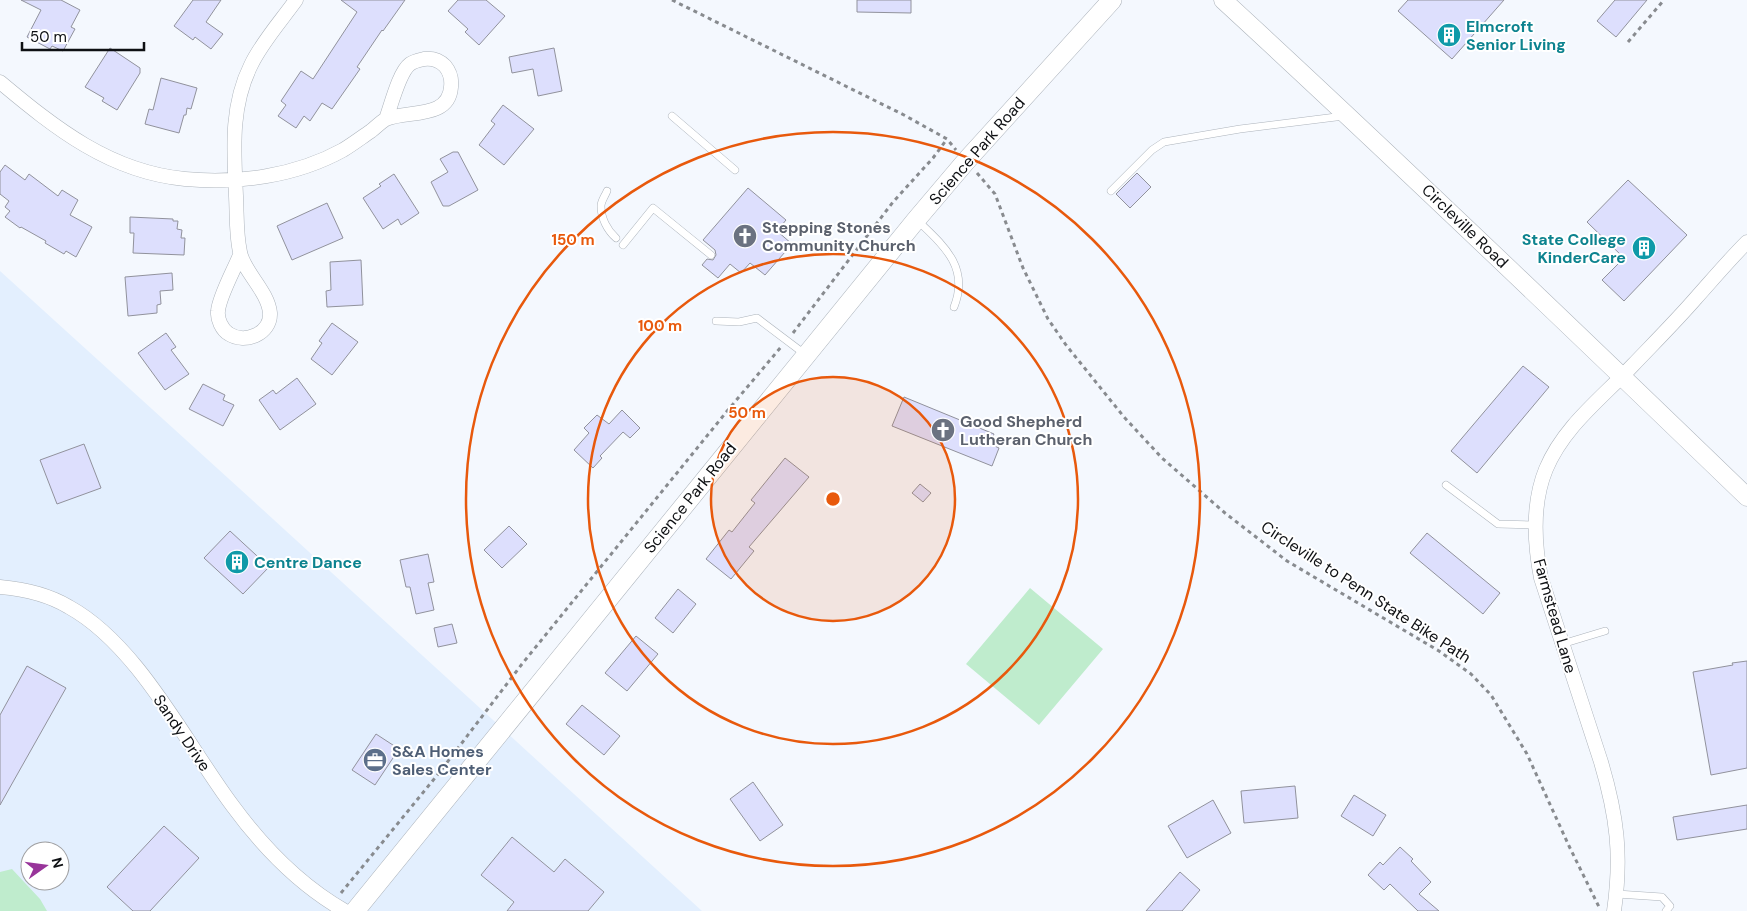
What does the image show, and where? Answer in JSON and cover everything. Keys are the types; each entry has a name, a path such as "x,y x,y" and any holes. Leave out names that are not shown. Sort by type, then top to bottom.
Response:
{"main road":[{"name":"Science Park Road","path":"355,911 916,220 966,161 1112,0"}],"street":[{"path":"240,255 217,312 222,327 227,334 242,339 250,338 264,330 269,323 270,314 265,299 240,255 234,126 242,85 251,64 296,0"},
{"name":"Circleville Road","path":"1223,0 1349,116 1747,497"},
{"path":"0,82 56,128 82,145 112,159 142,170 184,179 235,179 260,177 318,161 342,150 386,119 438,108 447,102 451,95 450,73 443,64 426,58 409,64 404,72 386,119"},
{"name":"Farmstead Lane","path":"1614,911 1617,894 1618,848 1616,822 1610,792 1541,578 1536,553 1535,526 1539,494 1546,470 1558,446 1574,425 1622,377 1747,242"},
{"name":"Sandy Drive","path":"0,587 31,593 57,601 100,627 144,676 251,830 301,880 332,904 345,911"}],"lane":[{"path":"672,116 735,170"},
{"path":"1111,191 1152,150 1164,142 1240,129 1349,116"},
{"path":"607,191 601,205 603,219 609,232 616,238"},
{"path":"623,245 653,208 711,255"},
{"path":"916,220 937,239 955,262 960,283 959,296 954,307"},
{"path":"716,321 739,322 757,318 807,355"},
{"path":"1446,485 1498,524 1535,526"},
{"path":"1562,644 1605,632"},
{"path":"1617,894 1662,897 1670,906 1666,911"}],"path":[{"path":"672,0 904,115 946,139 955,149"},
{"path":"1628,42 1664,0"},
{"path":"332,904 438,773 522,664 787,340 893,202 927,165 946,139"},
{"name":"Circleville to Penn State Bike Path","path":"980,176 994,194 1023,268 1048,319 1091,377 1142,438 1224,513 1287,561 1439,651 1471,674 1491,695 1527,754 1601,911"}],"shaded area":[{"path":"0,271 262,509 702,911 0,911"}],"green space":[{"path":"1030,588 1103,649 1039,725 966,664"},
{"path":"12,869 20,878 20,891 33,891 47,911 0,911 0,872"}],"building":[{"path":"21,0 61,0 80,10 71,27 75,29 63,51 52,46 50,49 27,37 41,10"},
{"path":"193,0 221,0 206,22 223,34 211,49 195,37 193,40 174,26"},
{"path":"341,0 405,0 357,67 360,69 332,109 322,103 310,121 304,116 296,128 278,116 286,105 281,101 301,71 313,79 357,12"},
{"path":"458,0 486,0 505,16 479,45 465,32 468,29 448,11"},
{"path":"857,0 911,0 911,13 857,12"},
{"name":"Elmcroft Senior Living","path":"1408,0 1504,0 1452,59 1398,11"},
{"path":"1615,0 1647,0 1616,37 1597,21"},
{"path":"110,48 140,68 140,73 117,110 102,101 104,98 85,87"},
{"path":"554,48 562,91 538,96 533,69 512,73 509,57"},
{"path":"161,78 197,88 191,109 187,108 179,133 145,124 149,109 153,110"},
{"path":"503,105 534,129 504,165 479,145 495,124 491,121"},
{"path":"453,152 458,152 478,190 449,206 443,206 431,182 448,172 440,159"},
{"path":"5,165 25,180 29,174 58,196 62,190 78,200 70,215 92,227 76,257 66,251 64,254 5,217 10,211 5,207 9,201 0,194 0,172"},
{"path":"1137,173 1151,187 1130,208 1116,194"},
{"path":"394,174 419,213 401,225 398,219 383,229 363,198 381,186 379,184"},
{"name":"State College KinderCare","path":"1628,180 1687,235 1624,301 1602,280 1624,258 1587,222"},
{"name":"Stepping Stones Community Church","path":"748,188 786,220 777,231 792,244 765,275 750,263 741,273 730,264 718,278 702,265 707,259 713,260 716,255 715,250 703,240"},
{"path":"327,203 343,238 292,260 277,226"},
{"path":"130,217 173,219 173,221 178,221 177,229 182,230 181,238 185,238 184,255 133,253 134,233 130,233"},
{"path":"361,260 363,305 327,307 326,291 331,290 330,262"},
{"path":"172,273 173,290 160,291 161,304 157,305 157,313 128,316 125,277"},
{"path":"332,323 358,342 332,375 311,359 322,343 319,341"},
{"path":"166,333 176,347 171,350 189,374 165,390 138,353"},
{"path":"1523,366 1549,387 1477,473 1451,451"},
{"path":"297,378 316,404 280,430 259,400 273,390 276,394"},
{"path":"203,384 225,395 223,400 234,405 223,426 189,409"},
{"name":"Good Shepherd Lutheran Church","path":"904,397 994,434 990,444 999,448 992,466 892,426"},
{"path":"622,410 640,428 630,438 623,432 600,456 602,458 593,468 574,450 589,433 584,428 597,415 609,424"},
{"path":"84,444 101,488 57,504 40,460"},
{"path":"785,458 809,477 749,547 754,551 731,579 706,559 729,530 732,532 755,503 751,500"},
{"path":"920,484 931,493 923,502 912,493"},
{"path":"509,526 527,544 502,568 484,550"},
{"name":"Centre Dance","path":"230,531 269,567 243,594 204,558"},
{"path":"1427,533 1500,593 1483,614 1410,553"},
{"path":"428,554 434,582 428,583 434,610 416,614 410,587 406,587 400,560"},
{"path":"678,589 696,604 673,633 655,618"},
{"path":"452,624 457,643 438,647 434,628"},
{"path":"636,636 658,654 627,691 605,673"},
{"path":"1747,661 1747,768 1711,775 1693,672"},
{"path":"27,666 66,688 0,805 0,715"},
{"path":"582,705 620,736 604,755 566,724"},
{"name":"S&A Homes Sales Center","path":"376,734 399,749 375,785 352,770"},
{"path":"753,782 783,825 760,841 730,799"},
{"path":"1295,786 1298,818 1244,823 1241,791"},
{"path":"1354,795 1386,815 1373,836 1341,816"},
{"path":"1213,800 1231,833 1187,858 1168,826"},
{"path":"1747,805 1747,829 1677,840 1673,817"},
{"path":"164,826 199,858 150,911 133,911 107,887"},
{"path":"512,837 554,872 565,859 604,892 588,911 507,911 514,902 481,875"},
{"path":"1400,847 1413,859 1411,861 1431,882 1419,894 1439,911 1418,911 1390,884 1384,890 1368,875 1380,862 1383,865"},
{"path":"1180,872 1200,890 1182,911 1146,911"}],"place":[{"name":"Elmcroft Senior Living","path":"1449,35"},
{"name":"Stepping Stones Community Church","path":"745,236"},
{"name":"State College KinderCare","path":"1644,248"},
{"name":"Good Shepherd Lutheran Church","path":"943,430"},
{"name":"Centre Dance","path":"237,562"},
{"name":"S&A Homes Sales Center","path":"375,760"}]}
